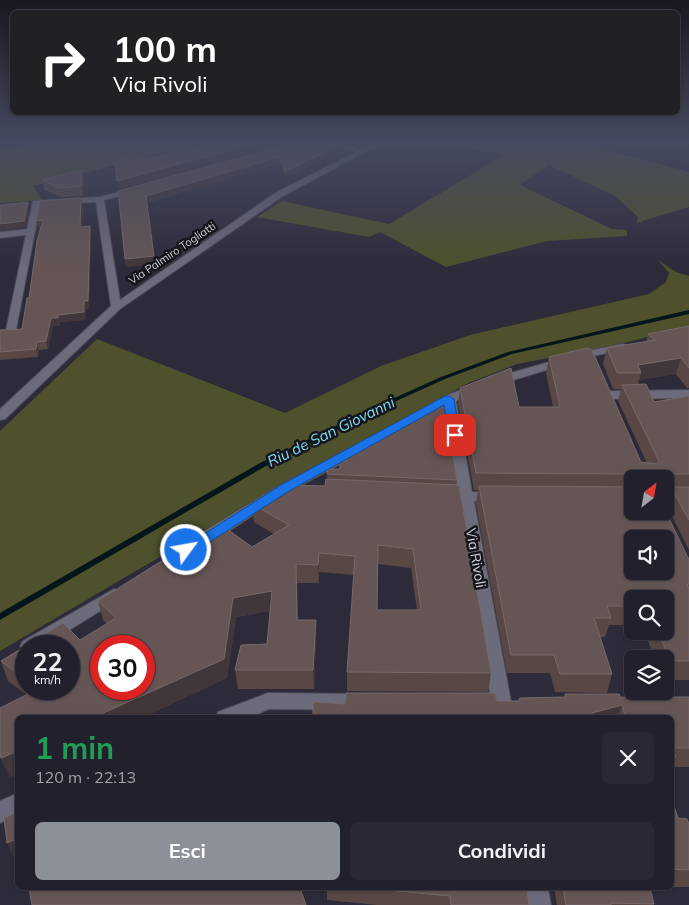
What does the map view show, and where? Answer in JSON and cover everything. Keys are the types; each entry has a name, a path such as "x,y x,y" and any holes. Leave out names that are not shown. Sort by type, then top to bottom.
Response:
{"street":[{"name":"Via Palmiro Togliatti","path":"0,416 116,307 280,194 299,184"},
{"path":"11,330 36,203 100,199 147,186"},
{"path":"100,199 116,307"},
{"path":"0,235 29,232"},
{"path":"406,422 449,399 514,375 591,353 636,344"},
{"path":"591,353 597,368"},
{"path":"615,412 605,391 689,394"},
{"name":"Via Rivoli","path":"449,399 498,708"},
{"path":"194,545 285,488 371,441"},
{"path":"285,488 315,489"},
{"path":"425,495 504,497"},
{"path":"48,635 128,587"},
{"path":"233,715 268,701 387,702"},
{"path":"498,708 523,703"},
{"path":"0,812 15,805"},
{"path":"536,890 539,905"}],"green space":[{"path":"0,184 40,184 33,186 42,200 0,203"},
{"path":"455,184 521,184 612,229 627,230 627,236 547,241 446,267 380,232 369,237 257,217 282,201 389,224"},
{"path":"590,184 689,184 689,207 637,224 638,217 615,196"},
{"path":"658,260 676,272 689,276 689,327 611,346 517,364 466,384 139,569 27,635 15,635 15,642 0,651 0,431 97,339 285,413 381,366 470,335 649,294 666,282 669,273"}],"building":[{"path":"51,184 81,184 81,186 59,188"},
{"path":"143,184 186,184 146,196 154,256 125,259 118,191"},
{"path":"81,198 80,227 90,226 88,301 84,301 84,312 58,315 58,318 51,318 46,341 37,342 36,349 0,352 0,330 22,329 27,298 29,298 37,241 43,220 36,221 40,201"},
{"path":"28,202 24,221 0,224 0,205"},
{"path":"689,326 689,368 681,358 638,365 641,373 617,373 607,348 655,340 648,334"},
{"path":"587,348 592,350 641,462 657,464 659,461 622,385 646,384 654,402 689,396 689,474 674,474 674,470 624,470 624,474 476,473 460,388 511,368 519,407 560,407 549,357"},
{"path":"444,402 457,480 327,474 328,469 341,469 339,461 347,461 347,452"},
{"path":"326,479 459,485 491,673 347,672 355,556 319,553 318,565 296,564 297,620 316,620 313,670 235,670 241,645 267,644 272,591 233,598 224,659 155,690 155,635 90,635 90,700 132,700 99,715 15,715 15,752 1,758 0,708 16,700 80,700 80,640 116,618 98,601 220,524 252,547 289,525 252,504 283,485 325,486","holes":["378,545 413,549 421,610 377,610"]},
{"path":"479,486 624,487 624,520 670,520 689,558 689,584 687,584 689,589 689,661 674,661 674,650 666,650 662,640 674,640 674,590 624,590 624,606 607,606 611,618 594,618 612,674 560,674 554,655 511,655"},
{"path":"674,487 689,487 689,520 674,493"},
{"path":"63,623 75,635 43,635"},
{"path":"15,652 15,672 1,661"},
{"path":"346,693 495,693 497,701 518,701 520,698 566,697 565,694 619,694 620,697 624,697 624,700 674,700 674,697 689,697 689,748 674,748 674,715 625,715 622,705 592,713 592,715 313,715 313,702 345,704"},
{"path":"674,806 678,818 687,819 689,824 689,870 674,869"},
{"path":"15,813 15,839 7,843 4,818"},
{"path":"29,890 301,890 306,905 32,905"},
{"path":"387,890 527,890 529,905 451,905 450,896"},
{"path":"563,890 650,890 654,904 611,903 611,905 566,905"}],"waterway":[{"name":"Riu de San Giovanni","path":"0,617 262,465 372,410 443,378 510,353 689,312"}],"route":[{"path":"186,550 285,488 449,399 455,435"}]}
